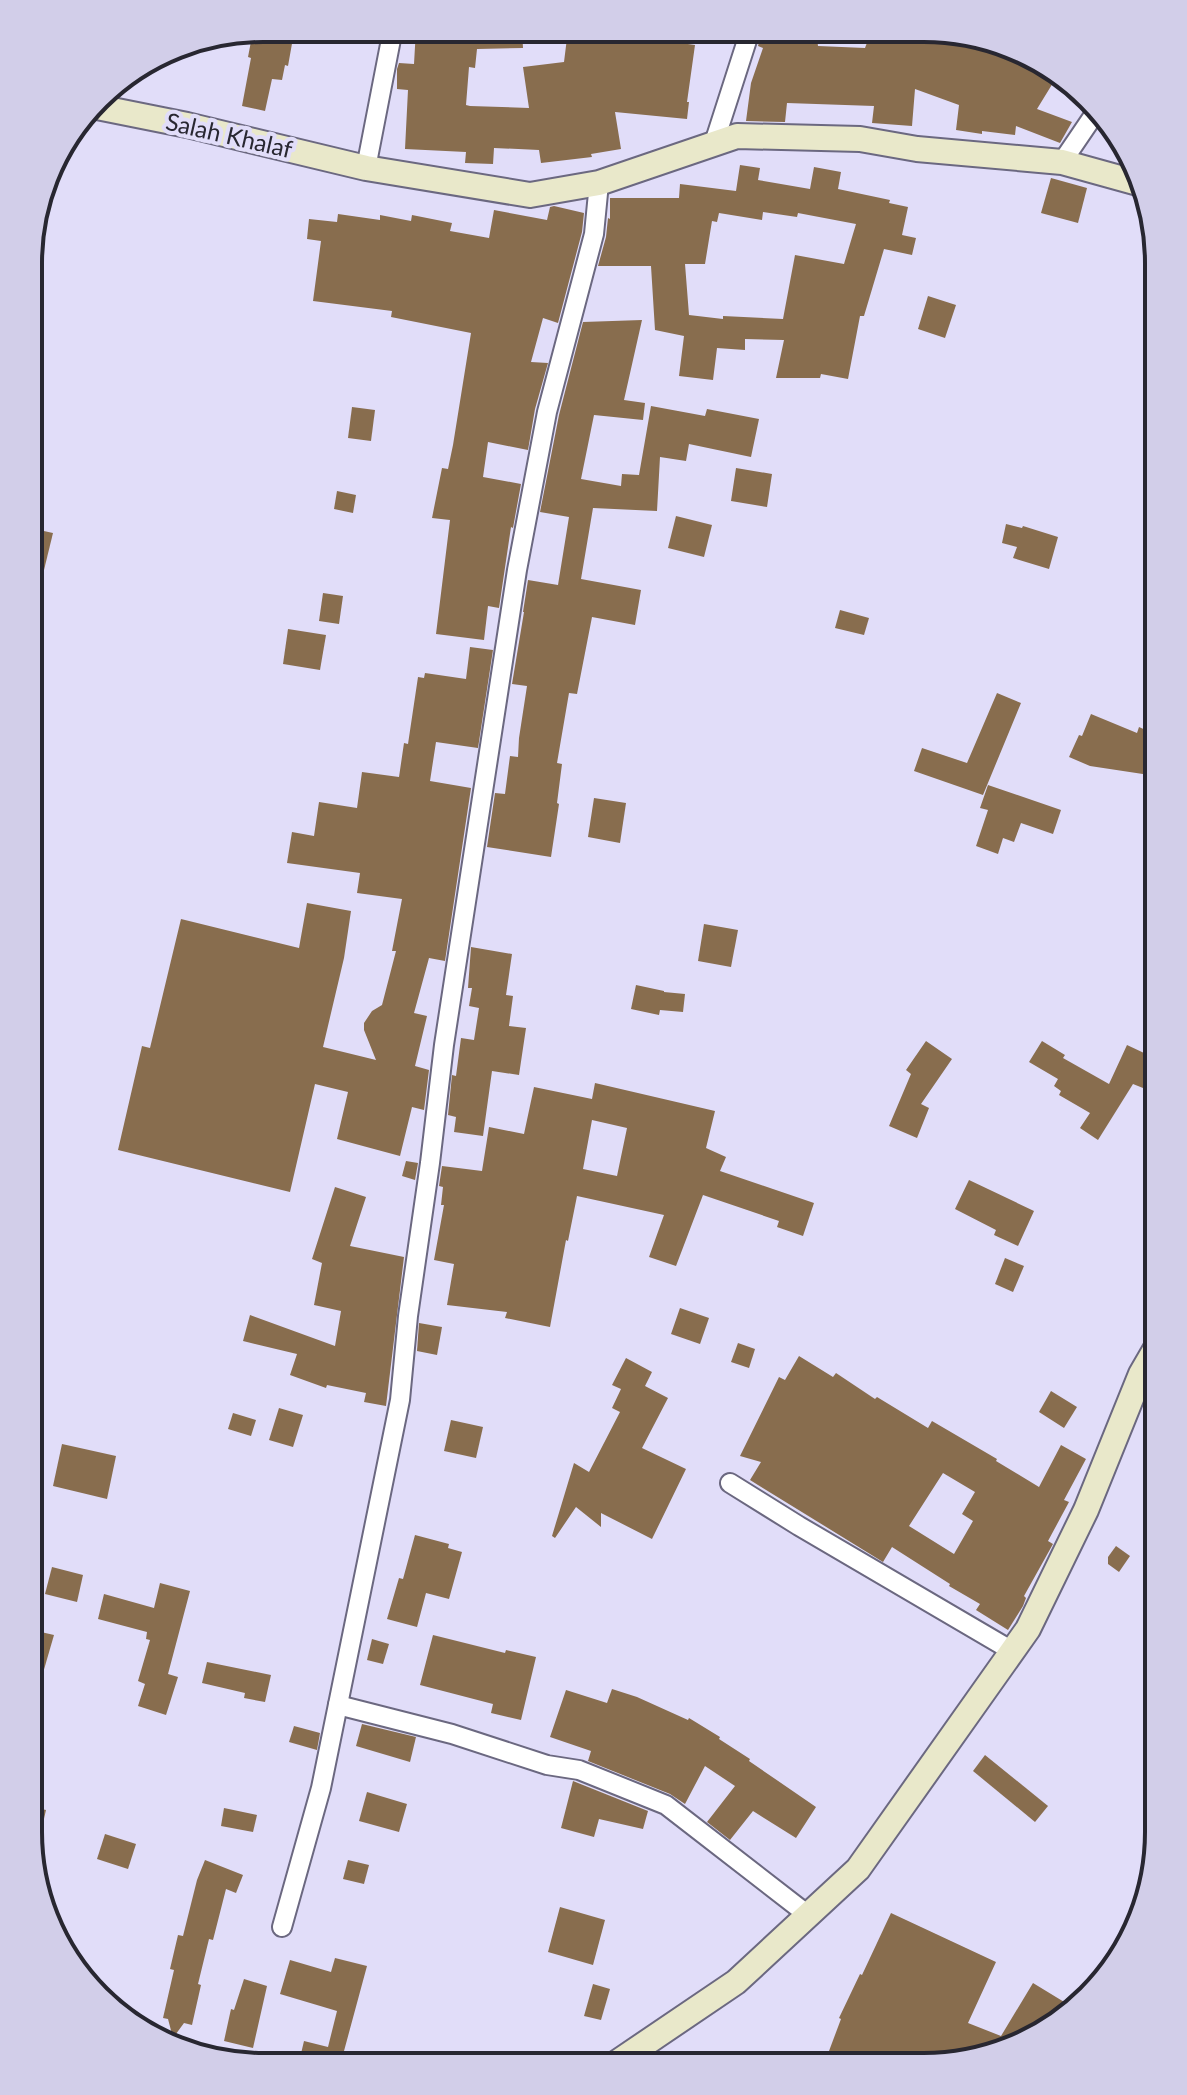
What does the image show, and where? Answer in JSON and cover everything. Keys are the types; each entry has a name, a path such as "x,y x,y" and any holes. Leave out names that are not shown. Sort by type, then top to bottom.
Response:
{"street":[{"path":"366,168 390,42"},
{"path":"714,143 746,42"},
{"name":"Salah Khalaf","path":"105,109 366,168 530,195 599,183 737,136 860,139 917,149 1062,162 1128,180"},
{"path":"1062,162 1091,119"},
{"path":"282,1927 321,1788 400,1400 444,1045 517,570 547,412 594,234 599,183"},
{"path":"631,2053 736,1982 858,1869 1028,1629 1080,1523 1145,1367"},
{"path":"730,1483 1014,1652"},
{"path":"338,1705 452,1734 547,1765 579,1770 666,1805 808,1915"}],"building":[{"path":"292,42 282,80 272,79 265,111 242,106 251,58 248,57 251,43"},
{"path":"415,42 523,42 523,48 477,49 475,68 469,67 466,105 529,108 523,67 564,62 566,42 674,42 695,45 687,119 615,112 621,149 591,154 592,157 541,163 539,150 494,148 493,164 465,163 466,152 405,149 408,90 397,89 397,69 399,63 414,64"},
{"path":"759,42 818,42 818,46 865,48 867,42 924,42 967,46 1022,65 1047,79 1053,83 1037,109 1072,122 1060,143 1016,126 1015,135 956,130 959,105 915,89 912,126 872,123 874,106 787,103 785,122 746,121 751,83 763,48 758,46"},
{"path":"740,165 760,168 758,180 810,189 814,167 841,172 838,189 908,207 902,235 916,238 912,255 884,249 864,316 860,316 848,379 821,374 820,378 776,378 784,340 745,339 745,350 717,348 713,380 679,376 684,336 655,330 651,266 598,266 610,219 610,198 679,198 680,184 736,191","holes":["763,212 797,217 798,213 856,224 844,264 795,255 783,319 723,316 723,319 689,315 685,264 705,264 712,221 717,222 719,213 762,220"]},
{"path":"1051,178 1087,188 1078,223 1041,213"},
{"path":"550,207 584,213 582,232 558,323 543,318 531,362 548,363 528,450 488,442 483,477 521,484 499,608 488,606 484,640 436,634 450,520 432,518 442,468 448,469 471,333 391,317 392,311 313,301 321,241 307,239 309,219 337,222 338,214 380,220 380,215 411,221 412,215 452,223 450,231 489,238 494,210 547,220"},
{"path":"928,296 956,305 945,338 918,329"},
{"path":"642,320 624,400 645,403 643,420 594,415 581,479 621,486 622,474 639,475 651,406 705,416 707,409 759,419 751,457 689,444 686,461 660,457 657,511 593,508 581,579 641,590 635,625 592,617 577,694 569,693 557,763 562,764 551,857 487,847 495,793 505,794 510,756 518,757 527,686 512,684 528,580 558,585 569,517 540,512 559,415 583,322"},
{"path":"352,407 375,410 371,441 348,438"},
{"path":"736,468 772,474 767,507 731,501"},
{"path":"337,491 356,495 353,513 334,509"},
{"path":"676,516 712,525 704,557 668,548"},
{"path":"1006,524 1058,537 1049,569 1013,558 1017,547 1002,543"},
{"path":"42,531 53,533 42,570"},
{"path":"323,593 343,596 339,624 319,621"},
{"path":"840,610 869,618 864,635 835,628"},
{"path":"288,629 326,635 320,670 283,664"},
{"path":"470,647 493,650 478,748 436,742 430,781 471,788 445,961 429,958 414,1013 427,1016 415,1066 429,1070 424,1110 412,1107 400,1156 337,1139 348,1092 315,1084 290,1192 118,1150 142,1046 150,1048 181,919 299,948 307,903 351,911 344,958 323,1047 376,1060 364,1023 372,1011 382,1005 396,951 392,951 402,899 357,893 360,873 287,863 292,832 314,836 319,802 357,808 362,772 399,777 404,743 408,744 418,677 424,678 425,673 466,679"},
{"path":"997,693 1021,703 983,795 914,771 922,748 967,763"},
{"path":"1091,714 1137,733 1139,727 1145,730 1145,774 1090,766 1069,757 1079,735 1082,736"},
{"path":"988,785 1061,810 1053,834 1021,823 1014,842 1003,838 998,854 976,846 988,810 980,808"},
{"path":"594,798 626,803 620,843 588,837"},
{"path":"704,924 738,930 731,967 698,961"},
{"path":"471,947 512,954 506,995 513,996 509,1026 526,1028 519,1075 492,1071 483,1136 454,1132 456,1117 448,1115 452,1075 456,1076 461,1038 474,1040 479,1008 469,1006"},
{"path":"636,985 685,994 683,1012 660,1010 659,1015 631,1009"},
{"path":"926,1041 952,1059 921,1104 929,1108 917,1138 889,1126 911,1074 906,1070"},
{"path":"1042,1041 1065,1055 1063,1058 1109,1084 1127,1045 1145,1053 1145,1089 1133,1084 1098,1140 1080,1128 1090,1113 1059,1095 1061,1091 1054,1086 1058,1079 1029,1062"},
{"path":"595,1083 715,1111 706,1148 726,1157 720,1171 814,1203 803,1236 777,1227 779,1221 703,1195 676,1266 649,1257 664,1215 577,1196 550,1327 505,1318 507,1312 447,1305 454,1264 434,1260 444,1205 441,1205 443,1187 439,1186 442,1166 482,1171 489,1127 524,1134 534,1087 592,1099","holes":["592,1120 627,1128 617,1176 583,1169"]},
{"path":"406,1161 418,1163 415,1180 402,1176"},
{"path":"969,1180 1034,1211 1018,1246 994,1235 996,1230 955,1209"},
{"path":"335,1187 366,1197 350,1246 404,1257 386,1406 364,1402 366,1393 327,1385 326,1388 290,1375 297,1354 243,1341 250,1315 335,1346 341,1311 314,1305 322,1263 312,1259"},
{"path":"1005,1258 1024,1266 1013,1292 995,1284"},
{"path":"680,1308 709,1318 700,1344 671,1334"},
{"path":"419,1323 442,1327 437,1355 417,1351"},
{"path":"738,1343 755,1349 749,1368 731,1362"},
{"path":"799,1356 833,1377 836,1373 928,1428 932,1421 1039,1487 1061,1445 1086,1459 1064,1500 1069,1502 1048,1541 1053,1544 1008,1630 976,1610 980,1604 892,1547 883,1562 750,1480 761,1462 740,1456 779,1377 785,1380","holes":["943,1473 975,1492 962,1514 973,1521 954,1554 909,1526"]},
{"path":"626,1358 652,1372 645,1386 668,1398 642,1448 686,1469 652,1539 601,1513 601,1527 576,1507 555,1538 552,1536 574,1463 589,1472 620,1412 612,1408 621,1389 612,1385"},
{"path":"1051,1391 1077,1407 1064,1428 1039,1412"},
{"path":"279,1408 303,1415 293,1447 269,1440"},
{"path":"233,1413 256,1420 251,1436 228,1429"},
{"path":"451,1420 483,1427 476,1458 444,1451"},
{"path":"62,1444 116,1456 107,1499 53,1486"},
{"path":"415,1535 449,1544 448,1548 462,1552 449,1599 426,1593 417,1627 387,1619 399,1578 403,1579"},
{"path":"1116,1546 1130,1556 1119,1572 1108,1564 1108,1557"},
{"path":"52,1567 83,1575 77,1602 45,1594"},
{"path":"160,1583 190,1591 168,1674 178,1677 166,1715 138,1706 145,1684 138,1681 150,1640 146,1639 147,1632 98,1619 104,1594 154,1608"},
{"path":"42,1632 54,1635 42,1676"},
{"path":"433,1635 505,1653 506,1650 536,1657 521,1720 491,1713 493,1704 420,1685"},
{"path":"372,1639 389,1644 383,1664 367,1660"},
{"path":"207,1662 271,1675 265,1702 244,1698 245,1693 202,1683"},
{"path":"612,1689 689,1718 816,1807 796,1838 753,1811 730,1840 707,1822 735,1786 705,1766 685,1804 670,1794 588,1761 591,1751 550,1737 566,1690 607,1703"},
{"path":"362,1724 416,1737 410,1762 356,1746"},
{"path":"294,1726 320,1733 317,1750 289,1742"},
{"path":"985,1755 1048,1806 1035,1822 973,1771"},
{"path":"573,1781 648,1811 643,1829 599,1819 594,1837 561,1828"},
{"path":"367,1792 407,1804 399,1832 359,1821"},
{"path":"224,1808 257,1815 253,1832 221,1826"},
{"path":"105,1834 136,1844 128,1869 97,1859"},
{"path":"205,1860 243,1875 236,1893 226,1889 213,1940 209,1939 192,2025 184,2023 176,2034 172,2033 168,2019 163,2018 178,1935 183,1936"},
{"path":"348,1860 369,1865 364,1884 343,1879"},
{"path":"560,1907 605,1920 593,1965 548,1952"},
{"path":"891,1913 996,1962 968,2023 1001,2036 1033,1983 1065,2002 1022,2030 967,2049 939,2053 828,2053 839,2018"},
{"path":"335,1958 367,1966 344,2051 352,2053 301,2053 304,2041 328,2047 337,2011 280,1994 290,1960 331,1972"},
{"path":"244,1979 267,1986 253,2048 224,2041 231,2009 234,2010"},
{"path":"593,1984 610,1989 601,2020 584,2016"}]}
